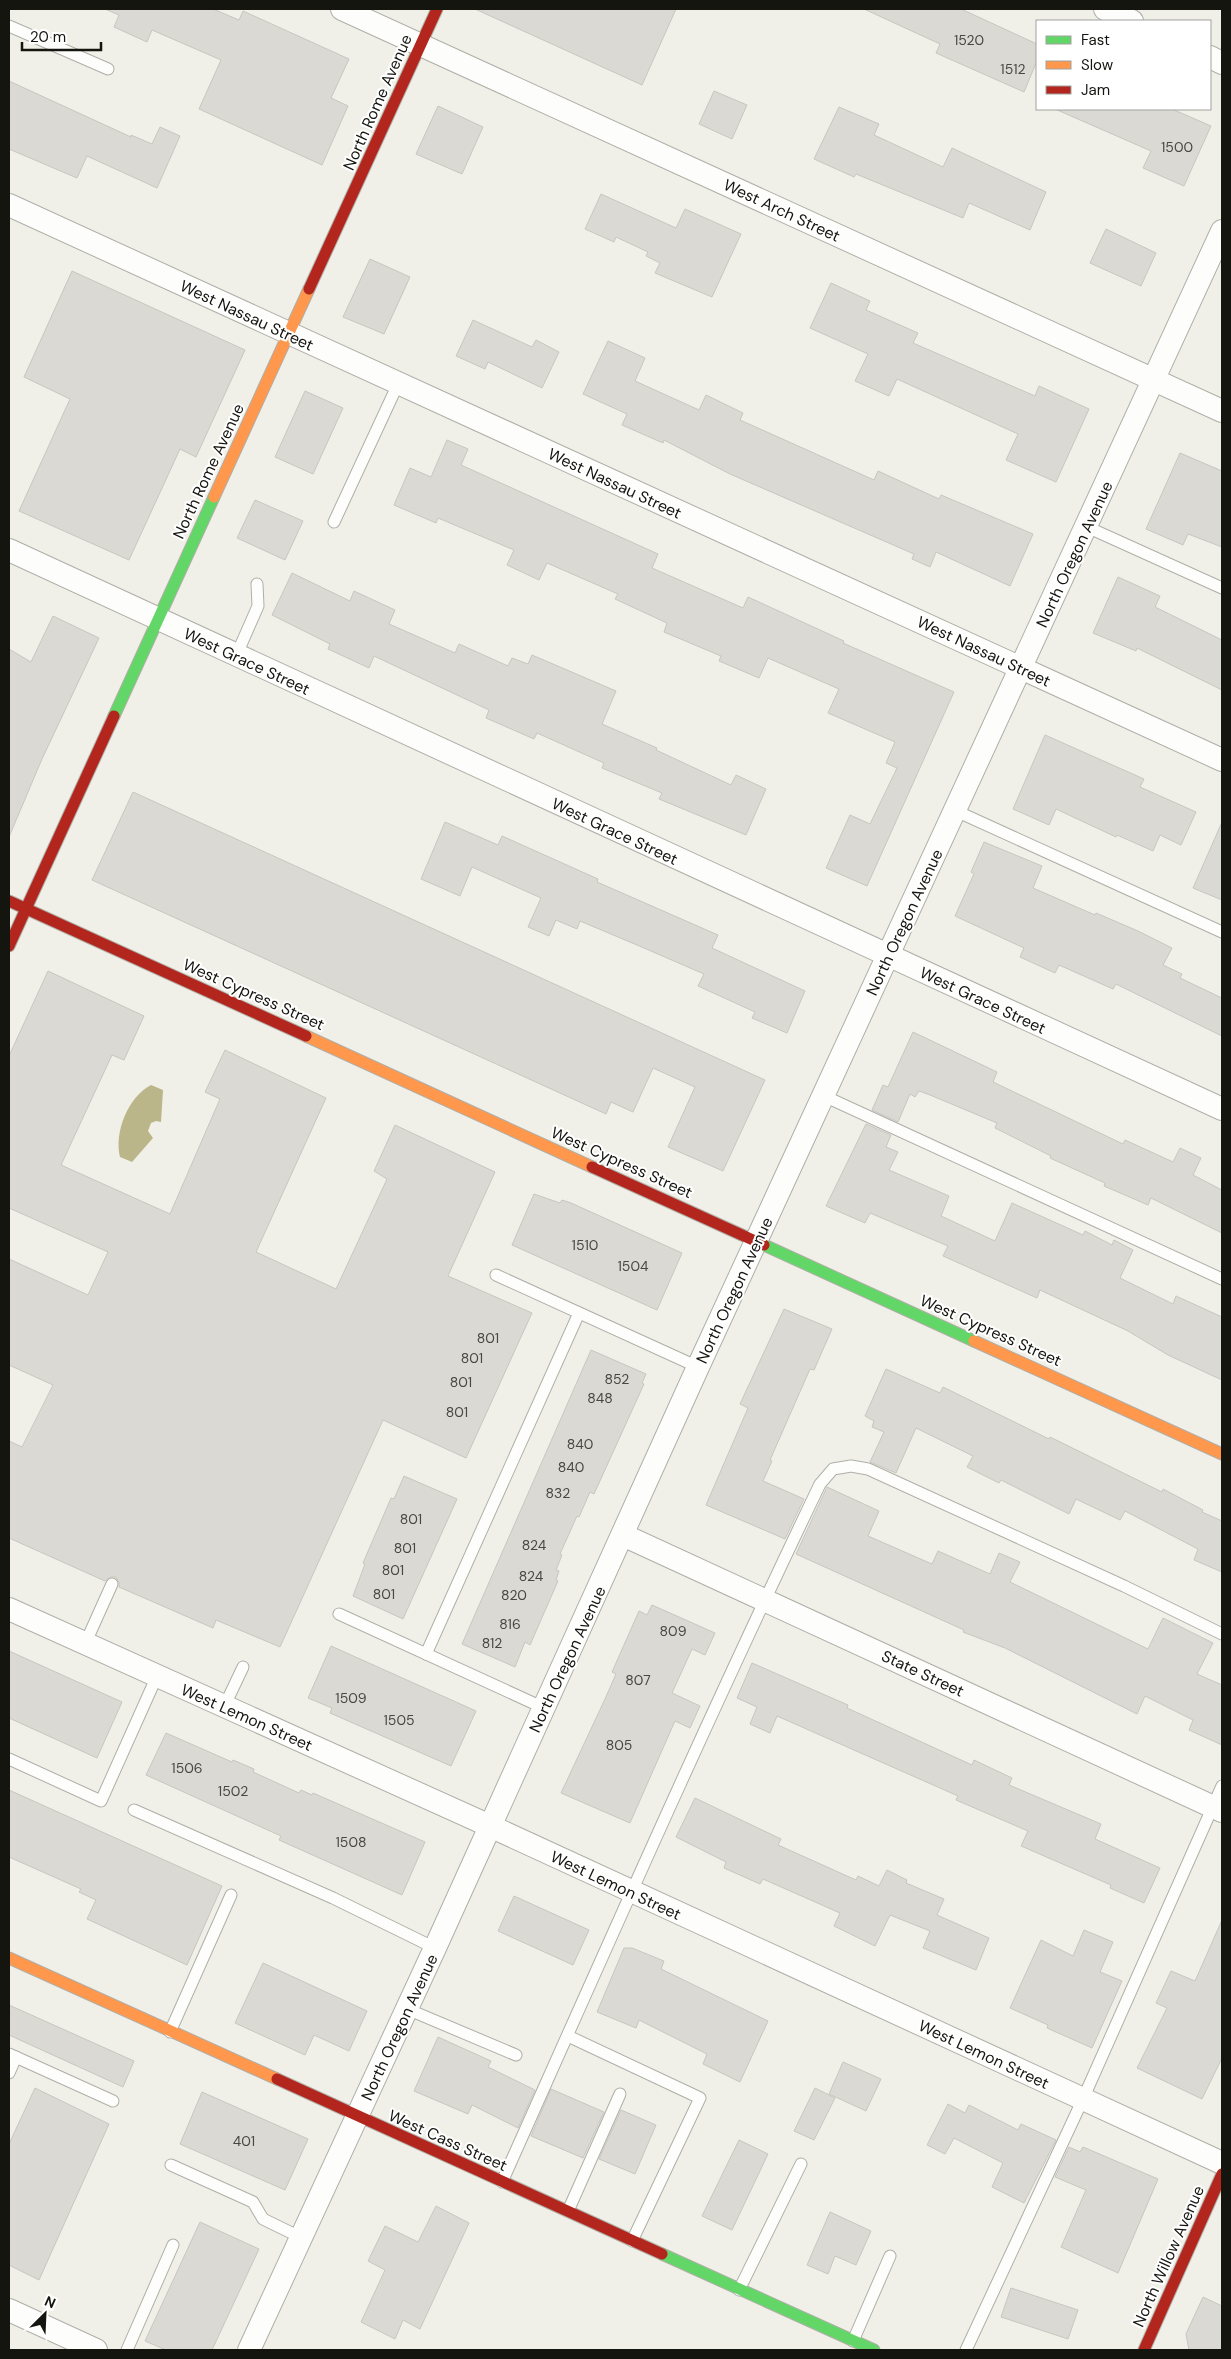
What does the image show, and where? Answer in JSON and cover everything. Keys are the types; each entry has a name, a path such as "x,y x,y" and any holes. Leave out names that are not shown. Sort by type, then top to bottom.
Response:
{"street":[{"name":"West Arch Street","path":"342,9 1222,411"},
{"name":"North Rome Avenue","path":"9,946 437,9"},
{"path":"1105,9 1130,20"},
{"name":"West Nassau Street","path":"9,205 1222,760"},
{"name":"North Oregon Avenue","path":"249,2350 435,1948 698,1367 1221,238"},
{"name":"West Grace Street","path":"9,550 888,957 1222,1109"},
{"name":"West Cypress Street","path":"9,901 1222,1454"},
{"name":"State Street","path":"623,1535 1218,1808"},
{"name":"West Lemon Street","path":"9,1609 490,1826 1222,2163"},
{"name":"West Cass Street","path":"9,1958 357,2118 739,2290 852,2346 874,2350"},
{"name":"North Willow Avenue","path":"1144,2350 1222,2174"},
{"path":"9,2310 96,2350"}],"lane":[{"path":"9,26 108,69"},
{"path":"334,522 398,384"},
{"path":"1087,526 1222,588"},
{"path":"236,656 258,606 258,584"},
{"path":"956,811 1222,932"},
{"path":"824,1096 1222,1279"},
{"path":"496,1275 698,1367"},
{"path":"426,1654 579,1313"},
{"path":"502,2182 630,1892 764,1600 820,1484 832,1469 851,1466 868,1470 1124,1586 1222,1634"},
{"path":"85,1644 112,1584"},
{"path":"339,1614 544,1708"},
{"path":"224,1707 243,1667"},
{"path":"9,1759 101,1801 157,1676"},
{"path":"966,2350 1218,1808 1222,1786"},
{"path":"134,1810 333,1898 435,1948"},
{"path":"170,2032 231,1895"},
{"path":"407,2008 516,2055"},
{"path":"568,2036 700,2098 632,2241"},
{"path":"9,2073 12,2055 113,2101"},
{"path":"567,2212 620,2094"},
{"path":"171,2164 253,2202 263,2219 302,2238"},
{"path":"739,2290 801,2164"},
{"path":"126,2350 173,2245"},
{"path":"852,2346 890,2256"}],"shaded area":[{"path":"151,1085 163,1090 161,1122 151,1123 148,1131 153,1138 132,1162 120,1157 119,1137 121,1126 130,1106"}],"building":[{"path":"105,9 213,9 239,20 243,11 349,59 331,98 348,106 322,165 199,109 221,60 152,30 147,42 114,27 119,15"},
{"path":"475,9 676,9 642,85"},
{"path":"864,9 961,9 1036,44 1036,63 1024,92 936,53 940,44"},
{"path":"9,81 131,137 131,135 152,144 160,127 180,136 157,188 87,156 77,178 9,149"},
{"path":"714,91 747,105 732,139 699,124"},
{"path":"438,106 483,127 462,174 416,154"},
{"path":"839,107 879,124 874,135 943,167 952,148 1046,192 1030,230 969,203 963,218 856,174 854,177 814,159"},
{"path":"1057,110 1174,110 1211,126 1184,186 1143,168 1151,151"},
{"path":"601,194 676,228 685,209 741,234 712,297 655,273 660,263 646,256 648,252 616,237 614,242 585,229"},
{"path":"1106,229 1156,253 1141,286 1090,263"},
{"path":"370,259 410,277 384,334 343,317"},
{"path":"72,271 245,350 196,457 180,449 129,560 19,511 70,399 24,377"},
{"path":"831,283 870,301 866,310 918,333 913,343 1035,396 1039,386 1089,409 1056,482 1006,460 1018,434 897,379 889,396 855,381 868,354 810,328"},
{"path":"473,320 532,347 536,340 559,352 542,388 488,362 485,369 456,356"},
{"path":"608,341 645,358 635,381 699,410 706,395 743,413 740,420 874,480 878,471 939,499 941,495 1033,534 1010,586 936,552 930,567 912,559 914,554 730,474 664,440 663,443 622,425 627,414 583,394"},
{"path":"305,391 343,408 313,474 275,457"},
{"path":"447,440 468,449 461,465 658,554 652,568 743,608 748,597 844,641 843,643 954,692 867,886 826,868 850,815 870,824 897,768 886,763 895,742 828,713 839,689 768,658 759,678 719,661 721,656 664,632 667,623 615,599 618,594 547,563 539,580 507,565 514,550 438,518 436,523 394,505 410,468 431,477"},
{"path":"1180,453 1222,471 1222,547 1188,534 1183,545 1146,529"},
{"path":"255,500 303,521 285,560 237,538"},
{"path":"292,573 350,601 354,591 395,610 389,624 455,653 459,644 508,666 512,658 528,664 532,655 616,691 602,724 657,748 656,750 731,785 736,775 766,789 746,835 659,799 662,793 602,768 604,763 537,733 534,739 486,718 489,710 374,656 369,668 328,649 330,644 272,615"},
{"path":"1118,577 1160,596 1155,607 1222,640 1222,690 1137,648 1136,651 1093,633"},
{"path":"53,616 99,638 42,759 9,837 9,649 31,662"},
{"path":"1045,735 1144,779 1140,787 1196,812 1181,845 1160,835 1153,851 1117,835 1116,837 1056,809 1049,825 1013,809"},
{"path":"133,792 765,1080 723,1171 668,1147 695,1087 653,1068 633,1112 611,1102 606,1114 92,880"},
{"path":"445,822 498,845 502,836 598,879 597,882 718,935 712,948 805,991 787,1033 752,1018 755,1012 698,986 704,974 580,921 577,929 556,920 549,936 528,927 541,898 472,867 460,896 421,879"},
{"path":"1222,822 1222,900 1193,888"},
{"path":"984,842 1042,866 1033,888 1138,931 1172,948 1163,965 1182,974 1180,978 1222,998 1222,1036 1116,984 1113,989 1059,965 1055,973 1020,957 1024,948 955,916 974,874 971,872"},
{"path":"48,971 144,1016 124,1060 112,1055 61,1165 170,1214 220,1099 205,1092 225,1050 326,1098 256,1252 336,1289 387,1179 374,1171 395,1125 495,1172 448,1276 532,1313 466,1458 383,1420 280,1647 216,1620 213,1628 119,1587 116,1577 111,1577 105,1581 9,1538 9,1441 22,1447 53,1385 9,1365 9,1259 88,1295 108,1252 9,1208 9,1056"},
{"path":"913,1032 997,1072 993,1082 1123,1144 1125,1140 1173,1162 1180,1148 1201,1158 1193,1175 1222,1190 1222,1233 1151,1198 1148,1205 1104,1186 1105,1183 1050,1158 1051,1156 995,1128 997,1123 919,1091 915,1097 910,1094 898,1122 872,1110 883,1085 888,1087"},
{"path":"866,1124 891,1135 886,1147 898,1152 889,1170 949,1196 941,1216 995,1241 1012,1203 1083,1235 1085,1231 1112,1245 1114,1240 1133,1250 1120,1278 1173,1304 1176,1296 1222,1317 1222,1380 1168,1355 1128,1331 1040,1290 1037,1298 943,1256 948,1246 870,1213 865,1223 826,1206"},
{"path":"534,1194 560,1203 562,1200 571,1203 682,1253 657,1310 512,1245"},
{"path":"784,1309 832,1329 814,1370 810,1369 770,1460 772,1461 763,1481 804,1499 785,1539 706,1505 748,1408 740,1404"},
{"path":"591,1350 646,1374 642,1383 644,1384 594,1494 590,1492 579,1517 577,1516 560,1554 562,1555 556,1570 559,1571 556,1580 558,1581 530,1645 525,1642 515,1667 462,1644"},
{"path":"886,1369 940,1393 943,1387 1162,1492 1163,1489 1203,1510 1202,1512 1222,1521 1222,1572 1194,1560 1198,1549 1125,1511 1120,1520 1076,1499 1069,1514 1001,1480 999,1483 967,1467 973,1456 916,1428 896,1473 870,1462 884,1432 872,1427 874,1421 865,1416"},
{"path":"404,1476 457,1499 403,1619 353,1596 365,1564 363,1563 391,1498 394,1499"},
{"path":"827,1487 879,1511 868,1536 932,1564 938,1551 990,1574 999,1553 1020,1562 1010,1582 1148,1649 1163,1618 1213,1643 1197,1674 1222,1685 1222,1745 1189,1730 1193,1720 1145,1696 1137,1714 1005,1648 963,1632 964,1630 796,1554"},
{"path":"652,1605 715,1633 705,1655 692,1649 672,1693 700,1706 690,1728 675,1721 630,1823 561,1793 616,1674 612,1672 639,1611 647,1615"},
{"path":"331,1646 476,1711 451,1766 330,1713 332,1708 308,1698"},
{"path":"9,1651 122,1702 97,1758 9,1718"},
{"path":"752,1663 848,1705 847,1708 972,1765 974,1760 1012,1778 1009,1785 1101,1824 1095,1839 1160,1868 1144,1903 1110,1888 1111,1885 1021,1846 1028,1831 956,1800 958,1796 777,1716 770,1733 750,1724 757,1707 737,1698"},
{"path":"166,1733 232,1762 233,1760 254,1769 253,1772 299,1793 301,1790 312,1795 313,1793 425,1842 402,1895 279,1840 281,1836 146,1775"},
{"path":"9,1790 222,1886 187,1965 87,1919 96,1900 79,1892 81,1889 9,1857"},
{"path":"695,1798 781,1839 778,1845 856,1880 858,1876 879,1886 887,1870 907,1880 906,1883 944,1899 937,1915 989,1938 976,1970 923,1948 930,1931 890,1915 875,1946 834,1926 840,1913 763,1879 760,1884 724,1868 726,1862 676,1837"},
{"path":"514,1896 589,1930 573,1965 498,1931"},
{"path":"1222,1920 1222,2058 1202,2099 1137,2068 1167,2008 1156,2003 1171,1971 1195,1981"},
{"path":"1084,1930 1113,1942 1100,1972 1122,1981 1092,2048 1047,2028 1048,2025 1010,2008 1041,1940 1073,1956"},
{"path":"624,1948 632,1948 664,1961 661,1969 768,2021 740,2082 703,2064 707,2054 639,2020 636,2028 597,2012"},
{"path":"263,1963 367,2011 349,2051 314,2035 305,2055 235,2023"},
{"path":"9,2005 134,2061 123,2087 9,2035"},
{"path":"438,2037 491,2061 488,2067 535,2090 518,2128 472,2105 468,2114 414,2091"},
{"path":"843,2062 881,2079 866,2111 829,2094"},
{"path":"35,2088 109,2124 39,2280 9,2265 9,2144"},
{"path":"815,2088 835,2098 814,2140 794,2131"},
{"path":"551,2089 604,2112 583,2158 531,2136"},
{"path":"202,2092 308,2139 285,2190 180,2144"},
{"path":"948,2104 965,2113 969,2105 1018,2130 1021,2124 1056,2140 1024,2203 992,2187 1003,2163 954,2138 945,2154 927,2145"},
{"path":"621,2110 656,2125 635,2174 599,2159"},
{"path":"739,2140 768,2154 732,2230 702,2216"},
{"path":"1069,2147 1080,2152 1083,2147 1158,2179 1118,2273 1061,2247 1086,2190 1055,2177"},
{"path":"436,2206 469,2223 420,2329 403,2320 395,2339 361,2322 385,2270 368,2261 385,2226 418,2242"},
{"path":"830,2212 871,2231 856,2265 835,2256 828,2274 807,2265"},
{"path":"200,2222 259,2249 212,2350 166,2350 145,2341"},
{"path":"1011,2288 1078,2310 1068,2339 1001,2317"},
{"path":"1203,2297 1222,2306 1222,2350 1189,2350 1186,2334"}],"traffic: fast":[{"path":"114,716 214,497"},
{"path":"764,1245 974,1341"},
{"path":"662,2254 874,2350"}],"traffic: slow":[{"path":"214,497 309,289"},
{"path":"306,1036 592,1167"},
{"path":"974,1341 1222,1454"},
{"path":"9,1958 277,2079"}],"traffic: jam":[{"path":"309,289 437,9"},
{"path":"9,946 114,716"},
{"path":"9,901 306,1036"},
{"path":"592,1167 764,1245"},
{"path":"277,2079 662,2254"},
{"path":"1144,2350 1222,2174"}]}
